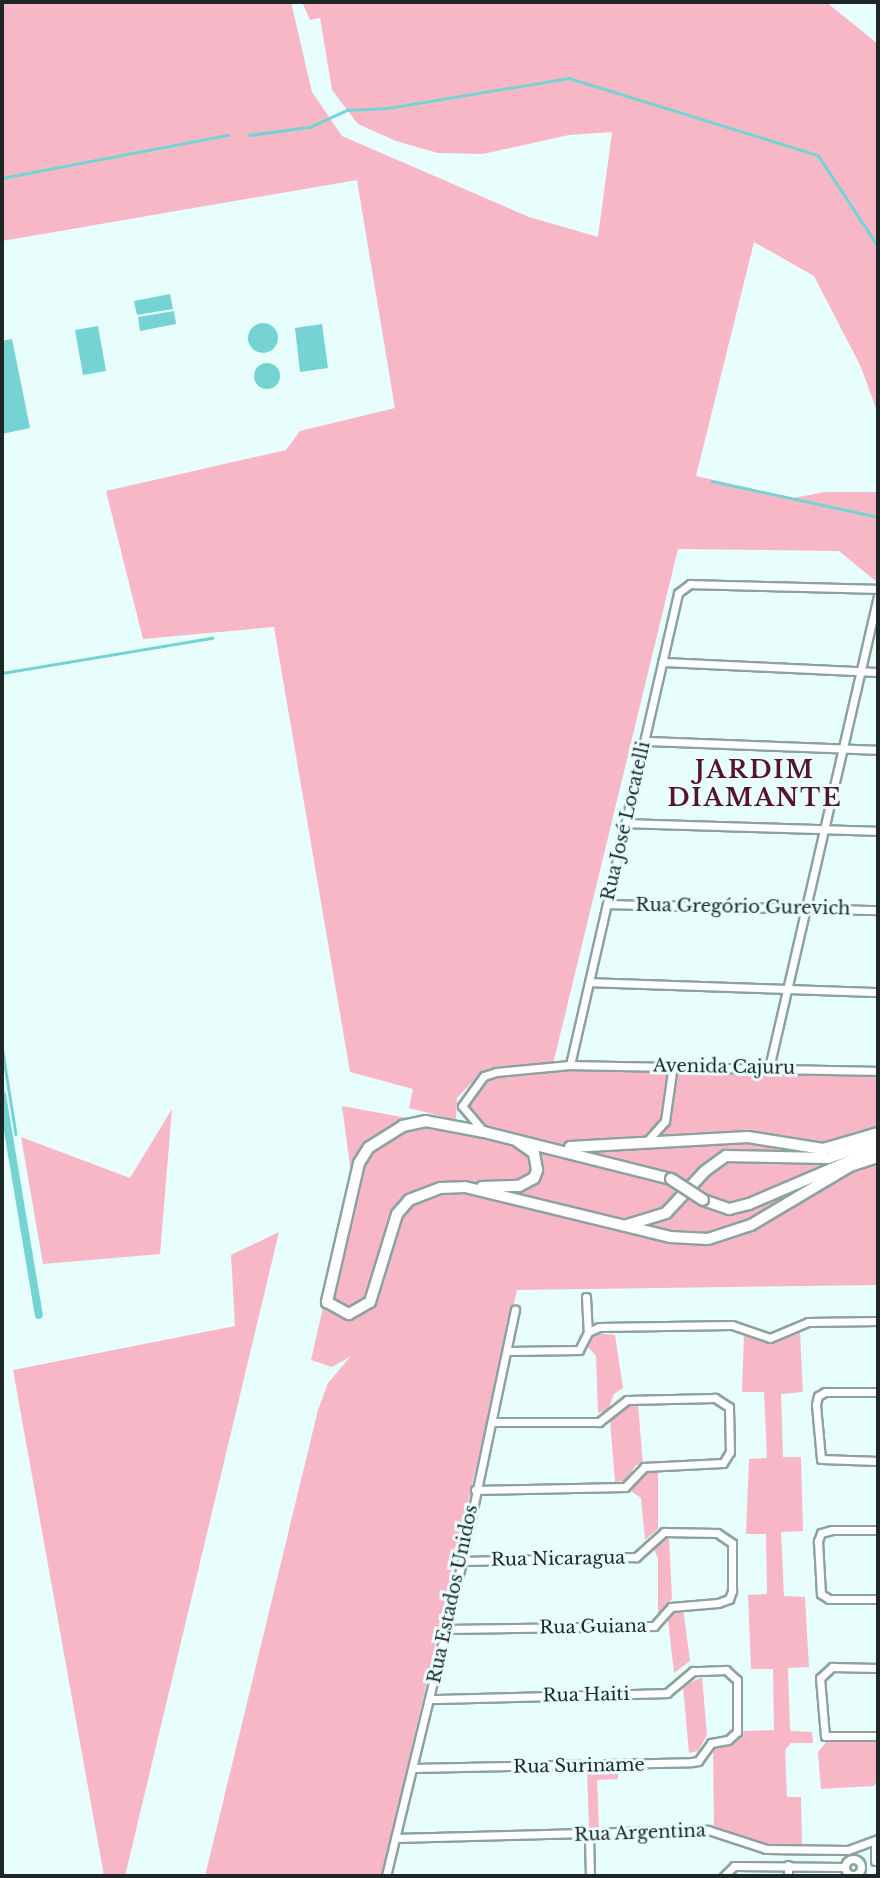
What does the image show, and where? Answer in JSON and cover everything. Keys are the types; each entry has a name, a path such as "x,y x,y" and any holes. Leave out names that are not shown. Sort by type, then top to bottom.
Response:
{"main road":[{"path":"516,1140 534,1153 537,1170 534,1178 519,1186 465,1187 421,1194 397,1214 370,1302 349,1314 335,1310 325,1296 359,1163 369,1147 387,1133 426,1121 556,1147 671,1179 702,1200 729,1209 748,1204 878,1149"},
{"path":"556,1147 624,1146 748,1137 823,1149 878,1133"},
{"path":"625,1226 666,1213 705,1171 726,1156 828,1158 878,1141"},
{"path":"465,1187 689,1239 732,1233 850,1166 878,1157"}],"street":[{"name":"Rua José Locatelli","path":"570,1065 678,593 690,584 878,589"},
{"path":"769,1068 878,596"},
{"path":"662,662 878,672"},
{"path":"645,741 878,750"},
{"path":"626,823 878,831"},
{"name":"Rua Gregório Gurevich","path":"607,904 878,910"},
{"path":"589,982 878,992"},
{"name":"Avenida Cajuru","path":"484,1132 463,1105 484,1076 570,1065 878,1071"},
{"path":"624,1146 651,1140 662,1128 673,1065"},
{"path":"508,1352 579,1350 588,1332 586,1297"},
{"name":"Rua Estados Unidos","path":"386,1876 462,1561 515,1310"},
{"path":"588,1332 599,1327 725,1325 770,1338 808,1322 878,1321"},
{"path":"878,1392 818,1396 821,1459 878,1461"},
{"path":"475,1490 625,1487 645,1467 727,1461 729,1407 723,1400 627,1400 599,1422 493,1422"},
{"path":"878,1530 821,1533 821,1594 829,1599 878,1599"},
{"name":"Rua Nicaragua","path":"462,1561 636,1557 664,1532 726,1536 732,1543 729,1599"},
{"name":"Rua Guiana","path":"446,1629 654,1626 679,1603 729,1599"},
{"path":"878,1668 823,1670 820,1678 825,1736 878,1736"},
{"name":"Rua Haiti","path":"430,1699 667,1693 693,1671 733,1673 737,1680 734,1736"},
{"name":"Rua Suriname","path":"413,1769 692,1762 698,1761 711,1744 734,1736"},
{"name":"Rua Argentina","path":"395,1838 589,1836 708,1830 766,1849 848,1850 876,1840"},
{"path":"589,1836 590,1876"},
{"path":"848,1850 851,1859 861,1865 877,1861 876,1840"},
{"path":"845,1867 851,1859"},
{"path":"724,1876 734,1866 788,1866 845,1867 855,1876 861,1865"},
{"path":"788,1866 788,1876"}],"shaded area":[{"path":"2,2 291,2 312,92 342,136 529,217 598,237 612,132 569,135 483,154 438,153 396,141 358,124 332,90 320,18 310,20 302,2 826,2 878,44 878,414 861,367 814,276 754,242 696,476 793,498 825,492 878,492 878,583 839,551 678,549 553,1064 878,1071 878,1130 848,1143 835,1164 758,1226 861,1168 878,1165 878,1285 517,1290 382,1876 205,1876 318,1410 328,1383 351,1356 332,1367 311,1360 352,1181 342,1106 483,1132 462,1106 484,1076 495,1071 481,1073 457,1098 456,1120 409,1108 413,1089 350,1072 274,627 143,639 106,491 286,450 300,431 395,408 357,180 2,241"},
{"path":"172,1109 160,1254 43,1264 21,1137 130,1178"},
{"path":"279,1232 125,1876 104,1876 13,1370 235,1326 231,1255"},
{"path":"596,1333 615,1335 623,1388 614,1394 608,1410 598,1413 596,1356 587,1346"},
{"path":"800,1333 803,1392 781,1394 783,1457 801,1457 803,1531 781,1532 784,1596 805,1597 809,1667 788,1668 790,1731 812,1732 813,1743 791,1743 785,1750 787,1797 801,1797 802,1844 770,1845 714,1826 713,1747 737,1741 744,1731 774,1730 773,1669 751,1669 748,1595 767,1594 766,1534 746,1534 749,1459 767,1458 764,1392 742,1392 744,1334 777,1341"},
{"path":"631,1404 638,1405 643,1464 636,1465 625,1481 615,1482 610,1421"},
{"path":"650,1471 658,1473 658,1529 645,1540 641,1498 631,1491 639,1476"},
{"path":"669,1536 672,1599 658,1615 658,1558 653,1547"},
{"path":"683,1608 690,1661 674,1673 668,1620 672,1611"},
{"path":"702,1677 707,1735 698,1751 689,1753 683,1686"},
{"path":"878,1739 878,1780 874,1786 821,1789 818,1752 826,1742"},
{"path":"618,1767 618,1779 597,1780 599,1828 589,1829 587,1768"}],"water":[{"path":"170,294 173,309 137,315 134,301"},
{"path":"174,311 176,324 140,331 138,317"},
{"path":"263,323 274,327 278,338 274,349 263,353 252,349 248,338 252,327"},
{"path":"322,324 328,368 300,372 295,328"},
{"path":"98,326 106,371 83,375 75,330"},
{"path":"12,339 30,428 2,434 2,341"},
{"path":"267,363 276,367 280,376 276,385 267,389 258,385 254,376 258,367"}],"waterway":[{"path":"249,135 310,127 347,110 388,108 569,78 818,155 878,246"},
{"path":"2,178 228,135"},
{"path":"712,481 878,517"},
{"path":"2,673 212,638"},
{"path":"2,1046 16,1134"},
{"path":"2,1095 39,1315"}],"district":[{"name":"JARDIM DIAMANTE","path":"755,784"}]}
